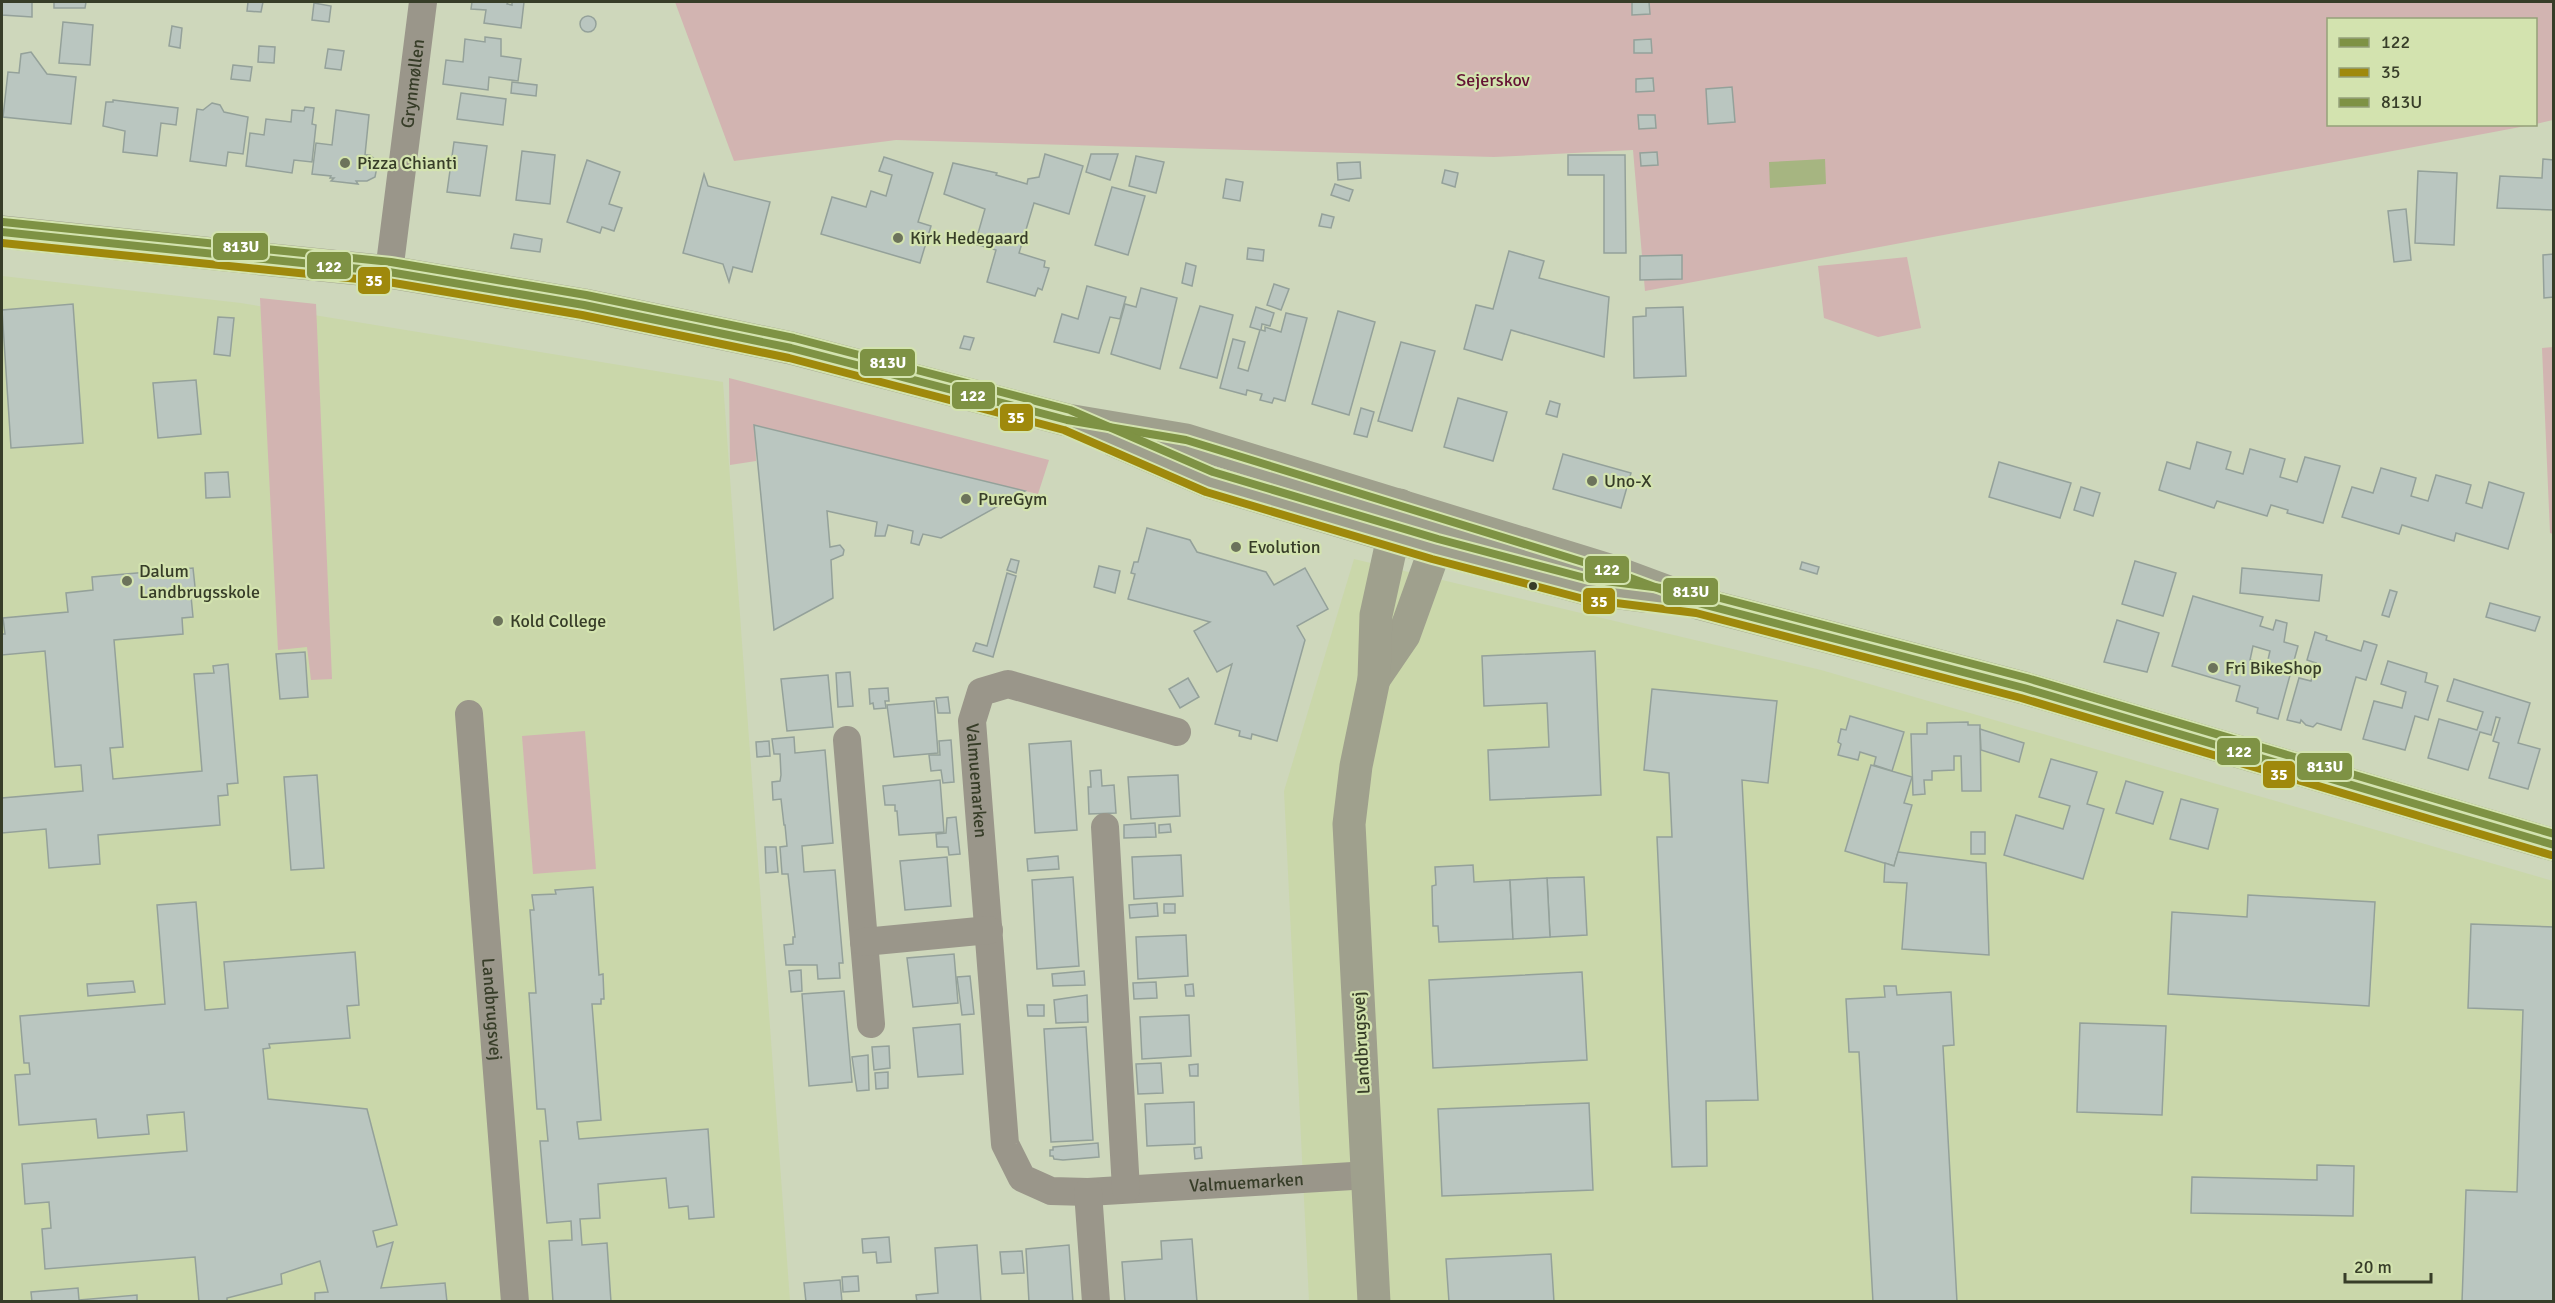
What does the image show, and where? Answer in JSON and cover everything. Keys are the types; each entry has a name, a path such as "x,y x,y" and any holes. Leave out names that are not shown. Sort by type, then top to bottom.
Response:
{"main road":[{"path":"2,232 389,272 584,305 791,348 1066,420 1186,440 1400,505 1442,535 1587,589 1698,603 2024,688 2549,843"},
{"path":"1066,420 1209,482 1393,537 1442,535"},
{"name":"Landbrugsvej","path":"1374,1302 1349,824 1356,766 1374,679 1376,615 1400,505"},
{"name":"Landbrugsvej","path":"1374,679 1404,635 1442,535"}],"street":[{"name":"Grynmøllen","path":"389,272 423,2"},
{"name":"Valmuemarken","path":"1177,732 1008,684 981,692 972,721 1005,1144 1022,1178 1051,1191 1088,1192 1369,1175"},
{"name":"Landbrugsvej","path":"469,714 515,1302"},
{"path":"847,740 871,1024"},
{"path":"1105,827 1126,1189"},
{"path":"864,942 989,930"},
{"path":"1088,1192 1096,1302"}],"shaded area":[{"path":"1825,159 1826,184 1770,188 1769,162"},
{"name":"Kold College","path":"2,276 241,303 723,382 790,1301 2,1302"},
{"path":"1354,559 1821,670 2553,881 2553,1301 1309,1301 1284,791"}],"green space":[{"name":"Sejerskov","path":"675,2 2553,2 2553,120 2537,124 2537,18 2327,18 2327,126 2526,126 1645,291 1633,150 1494,157 896,140 734,161"},
{"path":"1907,257 1921,328 1878,337 1824,318 1818,266"},
{"path":"260,298 316,304 332,679 311,680 307,647 278,650"},
{"path":"2554,347 2553,534 2550,533 2542,348"},
{"path":"729,378 1049,460 1038,494 755,426 756,461 730,465"},
{"path":"585,731 596,869 533,874 522,736"}],"building":[{"path":"2,2 32,2 32,17 2,15"},
{"path":"54,2 86,2 85,8 54,8"},
{"path":"248,2 263,2 261,12 247,11"},
{"path":"472,2 508,2 507,4 512,5 512,2 524,2 521,28 484,23 486,10 471,9"},
{"path":"1632,2 1649,2 1650,14 1632,15"},
{"path":"314,3 331,6 329,22 312,20"},
{"path":"588,16 596,24 588,32 580,24"},
{"path":"63,22 93,25 90,65 59,63"},
{"path":"172,26 182,28 180,48 169,46"},
{"path":"485,37 501,39 501,56 521,59 518,81 489,77 488,90 443,84 446,60 463,62 465,39 485,42"},
{"path":"1651,39 1652,53 1634,53 1634,40"},
{"path":"259,46 275,47 274,63 258,62"},
{"path":"328,49 344,51 341,70 325,68"},
{"path":"31,52 47,74 76,77 71,124 3,117 8,72 19,73 21,54"},
{"path":"233,65 252,67 250,81 231,79"},
{"path":"1653,78 1654,91 1636,92 1636,79"},
{"path":"512,82 537,85 536,96 511,93"},
{"path":"1732,87 1735,122 1708,124 1706,89"},
{"path":"461,93 506,99 503,125 457,119"},
{"path":"113,100 178,108 176,125 161,123 157,156 123,152 125,131 103,126 106,102 113,102"},
{"path":"212,103 220,105 224,112 248,117 243,154 228,152 226,166 190,161 197,109 203,110"},
{"path":"305,107 314,108 312,124 316,125 312,162 294,160 292,173 246,166 250,133 264,135 266,119 291,122 292,110 304,111"},
{"path":"336,110 369,115 365,155 370,155 378,162 375,177 367,181 356,181 358,184 331,181 334,178 330,178 331,176 312,174 316,143 332,145"},
{"path":"1638,115 1655,115 1656,128 1639,129"},
{"path":"454,142 487,146 480,196 447,192"},
{"path":"522,151 555,155 550,204 516,200"},
{"path":"1657,152 1658,165 1641,166 1640,153"},
{"path":"1045,154 1083,166 1069,214 1034,203 1019,253 1045,261 1044,267 1049,268 1042,290 1038,288 1035,296 987,282 996,250 975,244 985,209 944,194 953,163 997,173 996,175 1027,184 1028,179 1039,177"},
{"path":"1091,154 1118,154 1110,180 1086,172"},
{"path":"1568,155 1625,155 1626,253 1604,253 1604,175 1568,175"},
{"path":"1136,156 1164,162 1156,193 1129,186"},
{"path":"884,157 933,173 918,222 931,226 920,263 821,234 832,197 866,207 871,191 886,196 892,175 879,171"},
{"path":"2543,159 2554,160 2554,210 2497,208 2500,176 2542,178"},
{"path":"587,160 620,172 609,204 622,208 614,231 602,227 600,233 567,222"},
{"path":"1360,162 1361,178 1338,180 1337,163"},
{"path":"1445,170 1458,173 1455,187 1442,183"},
{"path":"2418,171 2457,173 2454,245 2415,243"},
{"path":"704,174 708,186 770,202 752,272 733,267 729,282 723,264 683,253"},
{"path":"1226,179 1243,182 1240,201 1223,198"},
{"path":"1335,184 1353,190 1349,201 1331,195"},
{"path":"1112,187 1145,196 1128,255 1095,245"},
{"path":"2406,209 2411,260 2394,262 2388,211"},
{"path":"1322,214 1334,217 1331,228 1319,226"},
{"path":"514,234 542,239 540,252 511,248"},
{"path":"1248,248 1264,250 1263,261 1247,259"},
{"path":"1509,251 1544,261 1539,278 1609,297 1604,357 1511,330 1502,360 1464,349 1476,305 1493,309"},
{"path":"2554,254 2554,297 2544,298 2543,255"},
{"path":"1682,255 1682,279 1640,280 1640,256"},
{"path":"1186,263 1196,266 1192,286 1182,283"},
{"path":"1274,284 1289,289 1281,310 1267,305"},
{"path":"1087,286 1126,297 1120,319 1110,317 1099,353 1054,342 1062,314 1078,319"},
{"path":"1141,288 1177,298 1160,369 1111,354 1125,304 1136,307"},
{"path":"73,304 83,443 11,448 2,310"},
{"path":"1200,306 1233,315 1217,378 1180,368"},
{"path":"1256,307 1274,313 1270,326 1262,324 1261,330 1265,331 1265,327 1281,332 1286,313 1307,318 1285,401 1274,398 1272,403 1260,400 1262,394 1247,390 1246,395 1220,388 1233,339 1245,342 1238,368 1248,371 1260,330 1250,327"},
{"path":"1683,307 1686,376 1634,378 1633,317 1646,316 1646,308"},
{"path":"1338,311 1375,322 1349,415 1312,404"},
{"path":"218,317 234,318 230,356 214,354"},
{"path":"964,336 974,338 970,350 960,348"},
{"path":"1401,342 1435,351 1412,431 1378,421"},
{"path":"196,380 201,434 158,438 153,383"},
{"path":"1458,398 1507,412 1493,461 1444,447"},
{"path":"1550,401 1560,404 1557,417 1546,414"},
{"path":"1361,408 1374,412 1367,437 1354,434"},
{"path":"754,425 1025,491 941,538 923,534 919,545 911,543 913,531 888,525 885,536 875,536 877,522 827,511 830,547 840,545 844,550 843,555 831,560 833,598 774,630"},
{"path":"2197,442 2231,452 2226,469 2243,474 2250,449 2285,459 2280,477 2297,482 2305,457 2340,466 2323,523 2287,513 2288,510 2271,505 2267,516 2217,501 2214,508 2159,490 2167,462 2190,469"},
{"name":"Uno-X","path":"1563,454 1631,473 1621,508 1553,489"},
{"path":"1999,462 2071,483 2060,518 1989,497"},
{"path":"2381,468 2416,478 2411,496 2428,501 2436,475 2471,485 2466,503 2482,508 2489,482 2524,493 2508,549 2456,533 2454,541 2402,525 2399,534 2342,517 2352,487 2373,493"},
{"path":"228,472 230,497 206,498 205,473"},
{"path":"2081,487 2100,493 2093,516 2074,510"},
{"path":"1147,528 1190,540 1197,552 1266,572 1274,585 1305,568 1328,609 1297,626 1305,640 1277,741 1252,734 1251,739 1239,736 1240,731 1215,724 1232,664 1217,672 1194,631 1210,622 1128,599 1135,574 1131,573 1134,562 1138,562"},
{"path":"1011,559 1019,561 1016,573 1007,570"},
{"path":"2135,561 2176,573 2163,616 2122,604"},
{"path":"1802,562 1819,567 1817,574 1800,569"},
{"path":"1099,566 1120,571 1115,593 1094,587"},
{"path":"193,568 196,596 191,596 193,617 182,618 183,634 114,640 123,747 110,748 113,779 202,771 194,674 214,673 213,666 228,664 238,783 227,784 228,795 218,796 220,825 98,835 100,864 49,868 46,829 2,833 2,798 83,791 81,765 55,767 45,651 2,655 2,634 5,634 3,618 68,612 66,593 93,590 92,577"},
{"path":"2242,568 2322,575 2319,601 2240,593"},
{"path":"1007,573 1016,576 993,657 973,651 976,643 987,646"},
{"path":"2390,590 2397,592 2389,617 2382,615"},
{"path":"2193,596 2263,617 2260,626 2273,630 2276,620 2287,623 2284,642 2298,646 2278,719 2257,713 2258,708 2236,701 2240,686 2172,666","holes":["2253,646 2270,651 2267,664 2250,660"]},
{"path":"2490,603 2540,617 2535,631 2486,617"},
{"path":"2117,620 2159,633 2147,672 2104,662"},
{"path":"2315,632 2327,636 2326,640 2361,651 2364,641 2377,645 2366,680 2356,677 2341,730 2317,723 2313,727 2301,720 2300,723 2287,720 2299,678 2311,681 2316,663 2307,660"},
{"path":"1595,651 1601,795 1490,800 1488,750 1549,747 1547,703 1484,706 1482,656"},
{"path":"305,652 308,697 280,699 276,654"},
{"path":"2388,661 2427,673 2425,682 2438,686 2428,720 2415,716 2405,750 2363,739 2374,701 2402,708 2406,692 2381,684"},
{"path":"850,672 853,706 838,707 836,673"},
{"path":"828,675 833,727 787,731 781,679"},
{"path":"1188,678 1199,697 1180,708 1169,689"},
{"path":"2454,679 2530,703 2518,743 2540,749 2528,789 2489,778 2499,743 2493,741 2500,718 2496,717 2491,735 2480,732 2468,770 2428,758 2439,719 2477,730 2483,712 2447,701"},
{"path":"888,688 889,701 885,701 886,708 874,709 873,703 870,704 869,689"},
{"path":"1652,689 1777,701 1768,783 1742,780 1758,1100 1706,1101 1707,1166 1672,1167 1657,837 1672,837 1669,773 1644,770"},
{"path":"948,697 950,713 938,713 936,698"},
{"path":"934,701 938,753 894,757 887,705"},
{"path":"1850,716 1904,732 1892,771 1874,765 1876,757 1860,752 1858,760 1838,755 1841,729 1846,730"},
{"path":"1968,722 1968,725 1980,725 1981,791 1962,791 1961,756 1954,756 1954,770 1932,771 1932,780 1924,780 1925,794 1913,795 1911,734 1927,734 1927,723"},
{"path":"1980,729 2024,743 2019,762 1981,750"},
{"path":"794,737 795,753 825,750 833,843 802,846 804,872 835,870 843,963 839,963 840,978 818,979 817,965 786,965 784,945 793,944 793,937 795,937 788,874 782,874 780,847 787,846 781,799 773,800 772,782 780,781 781,775 780,754 774,754 772,739"},
{"path":"951,740 954,782 943,783 941,770 931,771 929,755 940,755 939,741"},
{"path":"769,741 770,756 757,757 756,742"},
{"path":"1071,741 1077,830 1035,833 1029,744"},
{"path":"2051,759 2097,772 2087,804 2104,809 2083,879 2004,855 2016,815 2063,829 2070,806 2039,797"},
{"path":"1871,765 1912,777 1904,803 1912,805 1894,866 1845,851"},
{"path":"1101,770 1102,786 1114,785 1116,813 1089,814 1090,771"},
{"path":"317,775 324,868 291,870 284,777"},
{"path":"1178,775 1180,816 1131,819 1128,777"},
{"path":"940,780 944,832 899,835 897,811 895,811 895,805 885,805 883,786"},
{"path":"2126,781 2163,792 2153,824 2116,813"},
{"path":"2181,799 2218,809 2208,849 2170,839"},
{"path":"956,817 960,854 949,855 948,847 937,847 936,834 946,833 947,818"},
{"path":"1155,823 1156,837 1124,838 1124,825"},
{"path":"1170,824 1171,832 1159,833 1159,825"},
{"path":"1971,832 1985,832 1985,854 1971,854"},
{"path":"765,847 776,847 778,872 766,873"},
{"path":"1898,852 1986,863 1989,955 1902,949 1907,883 1884,882 1885,863 1894,866"},
{"path":"1181,855 1183,896 1134,899 1132,857"},
{"path":"1058,856 1059,869 1028,871 1027,859"},
{"path":"947,857 951,906 905,910 900,861"},
{"path":"1473,865 1474,882 1510,880 1513,939 1439,942 1438,926 1433,926 1432,886 1436,885 1435,867"},
{"path":"1073,877 1079,966 1037,969 1032,880"},
{"path":"1584,877 1587,935 1550,937 1547,878"},
{"path":"1547,878 1550,937 1513,939 1510,880"},
{"path":"593,887 599,975 603,974 604,999 601,999 601,1004 592,1004 601,1120 577,1122 579,1139 708,1129 714,1217 689,1219 688,1206 669,1208 666,1178 598,1184 600,1218 580,1219 582,1245 607,1243 611,1302 553,1302 549,1241 572,1240 571,1221 547,1223 540,1141 548,1141 545,1109 537,1109 529,993 536,993 530,910 534,910 532,895 556,894 555,890"},
{"path":"2248,895 2375,902 2369,1006 2168,994 2172,912 2247,917"},
{"path":"196,902 205,1010 228,1008 224,962 355,952 359,1005 347,1006 350,1038 269,1044 270,1048 263,1049 268,1099 367,1109 397,1225 373,1231 377,1247 393,1242 381,1288 445,1283 447,1302 315,1302 315,1293 328,1292 320,1261 281,1274 282,1284 227,1298 227,1302 199,1302 195,1257 45,1269 42,1229 51,1228 49,1202 25,1204 22,1164 187,1151 184,1112 147,1115 149,1134 98,1138 96,1119 19,1125 15,1075 30,1074 29,1063 24,1063 20,1016 165,1004 157,905"},
{"path":"1157,903 1158,916 1130,918 1129,905"},
{"path":"1164,904 1175,904 1175,913 1164,913"},
{"path":"2471,924 2554,927 2554,1302 2462,1302 2466,1190 2517,1192 2523,1010 2468,1008"},
{"path":"1186,935 1188,976 1138,979 1136,937"},
{"path":"954,954 958,1003 913,1007 907,958"},
{"path":"801,970 802,991 791,992 789,971"},
{"path":"1084,971 1085,985 1053,986 1052,974"},
{"path":"1582,972 1587,1060 1433,1068 1429,980"},
{"path":"970,976 974,1014 962,1015 957,977"},
{"path":"133,981 135,992 88,996 87,984"},
{"path":"1156,982 1157,998 1134,999 1133,983"},
{"path":"1193,984 1194,996 1186,996 1185,985"},
{"path":"1884,986 1896,986 1897,995 1951,992 1954,1045 1943,1046 1957,1302 1873,1302 1859,1052 1849,1052 1846,999 1885,997"},
{"path":"844,991 852,1082 809,1086 802,994"},
{"path":"1087,995 1088,1022 1056,1023 1054,1000"},
{"path":"1027,1005 1044,1005 1044,1016 1028,1016"},
{"path":"1189,1015 1191,1056 1142,1059 1140,1017"},
{"path":"2080,1023 2166,1026 2162,1115 2077,1112"},
{"path":"960,1024 963,1074 918,1077 913,1028"},
{"path":"1086,1027 1093,1140 1051,1142 1044,1029"},
{"path":"889,1046 890,1068 874,1070 872,1047"},
{"path":"868,1055 869,1090 857,1091 852,1057"},
{"path":"1161,1063 1163,1093 1138,1094 1136,1064"},
{"path":"1198,1064 1198,1076 1190,1076 1189,1065"},
{"path":"888,1072 888,1088 876,1089 875,1073"},
{"path":"1194,1102 1195,1144 1147,1146 1145,1104"},
{"path":"1589,1103 1593,1190 1442,1196 1438,1109"},
{"path":"1098,1143 1099,1157 1063,1160 1050,1156 1050,1150 1053,1150 1053,1147"},
{"path":"1201,1147 1202,1158 1195,1159 1194,1148"},
{"path":"2317,1165 2354,1166 2353,1216 2191,1213 2192,1177 2317,1180"},
{"path":"889,1237 891,1262 877,1263 876,1252 863,1253 862,1239"},
{"path":"1192,1239 1197,1302 1125,1302 1122,1262 1162,1259 1161,1241"},
{"path":"977,1245 981,1302 917,1302 916,1295 938,1293 935,1248"},
{"path":"1069,1245 1073,1302 1029,1302 1026,1249"},
{"path":"1022,1251 1024,1273 1002,1274 1000,1252"},
{"path":"1551,1254 1554,1302 1449,1302 1446,1259"},
{"path":"858,1276 859,1291 843,1292 842,1277"},
{"path":"840,1280 842,1302 806,1302 804,1283"},
{"path":"78,1288 79,1300 137,1295 137,1302 32,1302 31,1292"}],"transit line":[{"name":"813U","path":"3,222 391,262 586,295 794,338 1070,410 1213,472 1438,539 1589,579 1701,593 2027,678 2554,834"},
{"name":"122","path":"2,232 389,272 584,305 791,348 1067,420 1186,440 1609,570 1698,603 2024,688 2554,845"},
{"name":"35","path":"2,243 388,282 582,315 789,358 1064,430 1206,492 1432,559 1584,599 1696,613 2021,698 2551,855"}],"place":[{"name":"Pizza Chianti","path":"345,163"},
{"name":"Kirk Hedegaard","path":"898,238"},
{"name":"Uno-X","path":"1592,481"},
{"name":"PureGym","path":"966,499"},
{"name":"Evolution","path":"1236,547"},
{"name":"Dalum Landbrugsskole","path":"127,581"},
{"name":"Kold College","path":"498,621"},
{"name":"Fri BikeShop","path":"2213,668"}]}
